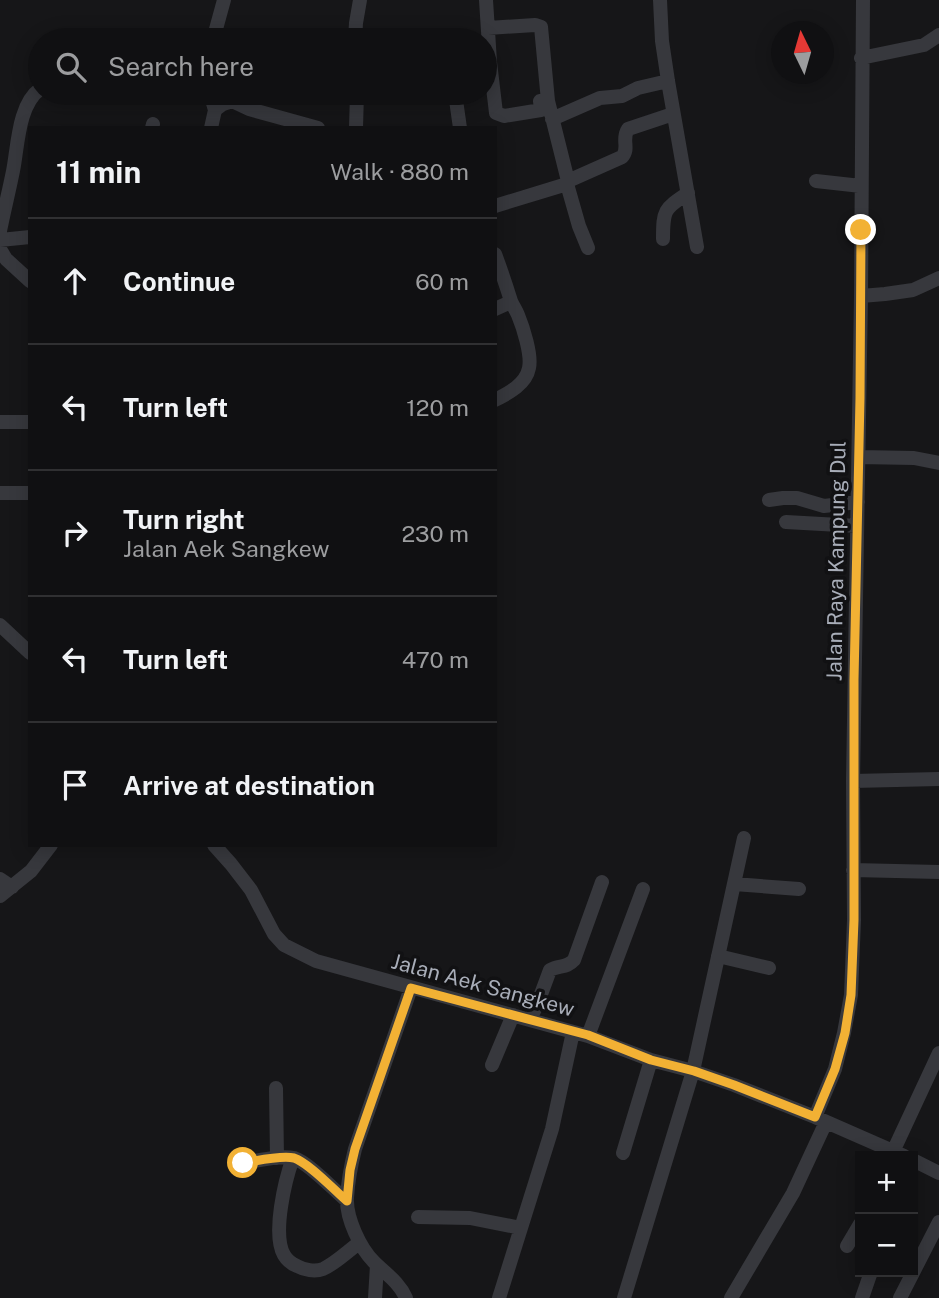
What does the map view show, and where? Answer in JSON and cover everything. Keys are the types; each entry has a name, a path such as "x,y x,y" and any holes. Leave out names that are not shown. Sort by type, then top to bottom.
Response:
{"street":[{"path":"217,28 224,0"},
{"path":"356,28 360,0"},
{"path":"486,0 488,28 535,25 541,27 552,119 579,226 588,248"},
{"path":"660,0 662,41 696,247"},
{"name":"Jalan Raya Kampung Dul","path":"731,1298 793,1193 835,1069 845,1033 851,995 863,0"},
{"path":"862,58 925,46 939,35"},
{"path":"552,119 600,98 622,96 638,88 668,81"},
{"path":"495,105 496,113 504,116 541,110 540,101 548,100"},
{"path":"0,231 28,104"},
{"path":"211,126 214,105"},
{"path":"215,110 222,105"},
{"path":"246,105 279,123 302,126"},
{"path":"356,126 357,105"},
{"path":"457,105 460,126"},
{"path":"497,205 568,183 622,157 626,150 624,137 628,129 673,114"},
{"path":"816,181 861,187"},
{"path":"663,239 663,219 667,209 688,193"},
{"path":"0,240 28,237"},
{"path":"0,249 6,259 28,279"},
{"path":"497,260 511,302 518,314 530,367 517,387 497,399"},
{"path":"861,296 913,290 939,278"},
{"path":"497,308 511,302"},
{"path":"0,422 28,422"},
{"path":"859,457 914,458 939,463"},
{"path":"0,493 28,493"},
{"path":"769,500 797,498 824,506 858,502"},
{"path":"786,522 857,526"},
{"path":"2,630 28,651"},
{"path":"853,781 939,779"},
{"path":"624,1298 694,1071 744,838"},
{"path":"0,897 6,883 31,871 49,847"},
{"name":"Jalan Aek Sangkew","path":"216,847 251,890 274,934 284,945 316,961 530,1019 581,1034 651,1060 694,1071 820,1119 888,1151"},
{"path":"853,870 939,873"},
{"path":"530,1019 550,970 569,965 574,960 602,883"},
{"path":"734,884 799,889"},
{"path":"499,1298 581,1034 643,889"},
{"path":"719,956 769,968"},
{"path":"406,1298 398,1283 377,1265 359,1243 347,1201 355,1149 411,988"},
{"path":"492,1065 513,1015"},
{"path":"908,1151 939,1053"},
{"path":"623,1153 651,1060"},
{"path":"276,1088 277,1158"},
{"path":"243,1163 293,1158 307,1166 347,1201"},
{"path":"293,1158 286,1176 280,1219 280,1243 285,1256 292,1264 302,1269 322,1269 359,1243"},
{"name":"Jalan Aek Sangkew","path":"918,1164 939,1173"},
{"path":"418,1217 470,1218 521,1228"},
{"path":"900,1298 939,1222"},
{"path":"847,1246 855,1232"},
{"path":"375,1298 377,1265"},
{"path":"862,1298 869,1277"}],"route":[{"path":"243,1163 293,1158 307,1166 347,1201 355,1149 411,988 588,1035 651,1060 734,1085 815,1117 835,1069 845,1033 851,995 861,230"}]}
